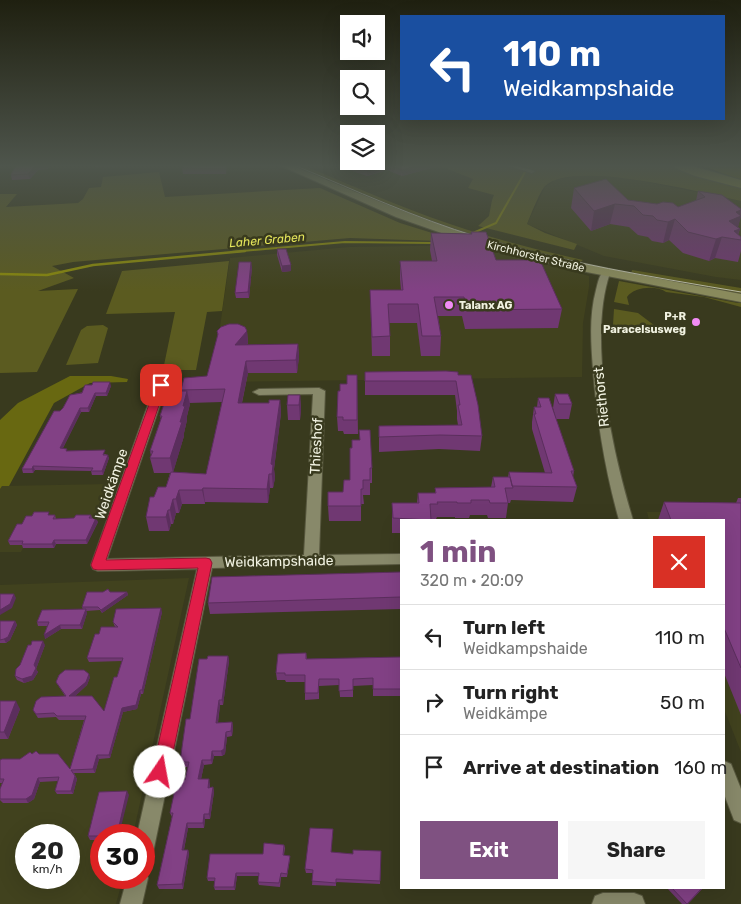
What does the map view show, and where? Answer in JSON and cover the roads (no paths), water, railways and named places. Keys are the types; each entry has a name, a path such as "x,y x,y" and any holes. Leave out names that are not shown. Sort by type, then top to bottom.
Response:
{"main road":[{"name":"Kirchhorster Straße","path":"385,207 457,235 484,233 557,252 608,268 741,298"},
{"name":"Kirchhorster Straße","path":"411,207 470,234 534,257 738,284"}],"street":[{"name":"Riethorst","path":"608,268 595,324 599,388 611,468 626,519"},
{"name":"Weidkämpe","path":"98,565 161,385"},
{"name":"Thieshof","path":"259,392 320,391 311,561"},
{"name":"Weidkampshaide","path":"98,565 400,559"},
{"path":"149,824 206,563"},
{"path":"725,773 741,813"},
{"path":"131,904 134,889"},
{"path":"603,904 634,904"}],"waterway":[{"name":"Laher Graben","path":"473,233 496,223 505,207"},
{"name":"Laher Graben","path":"231,252 345,242 434,243"},
{"name":"Laher Graben","path":"0,274 47,275 93,265 245,251"}],"tram line":[{"path":"396,207 478,237 510,246 609,269 741,292"}],"place":[{"name":"Talanx AG","path":"449,305"},
{"name":"P+R Paracelsusweg","path":"696,322"}]}
